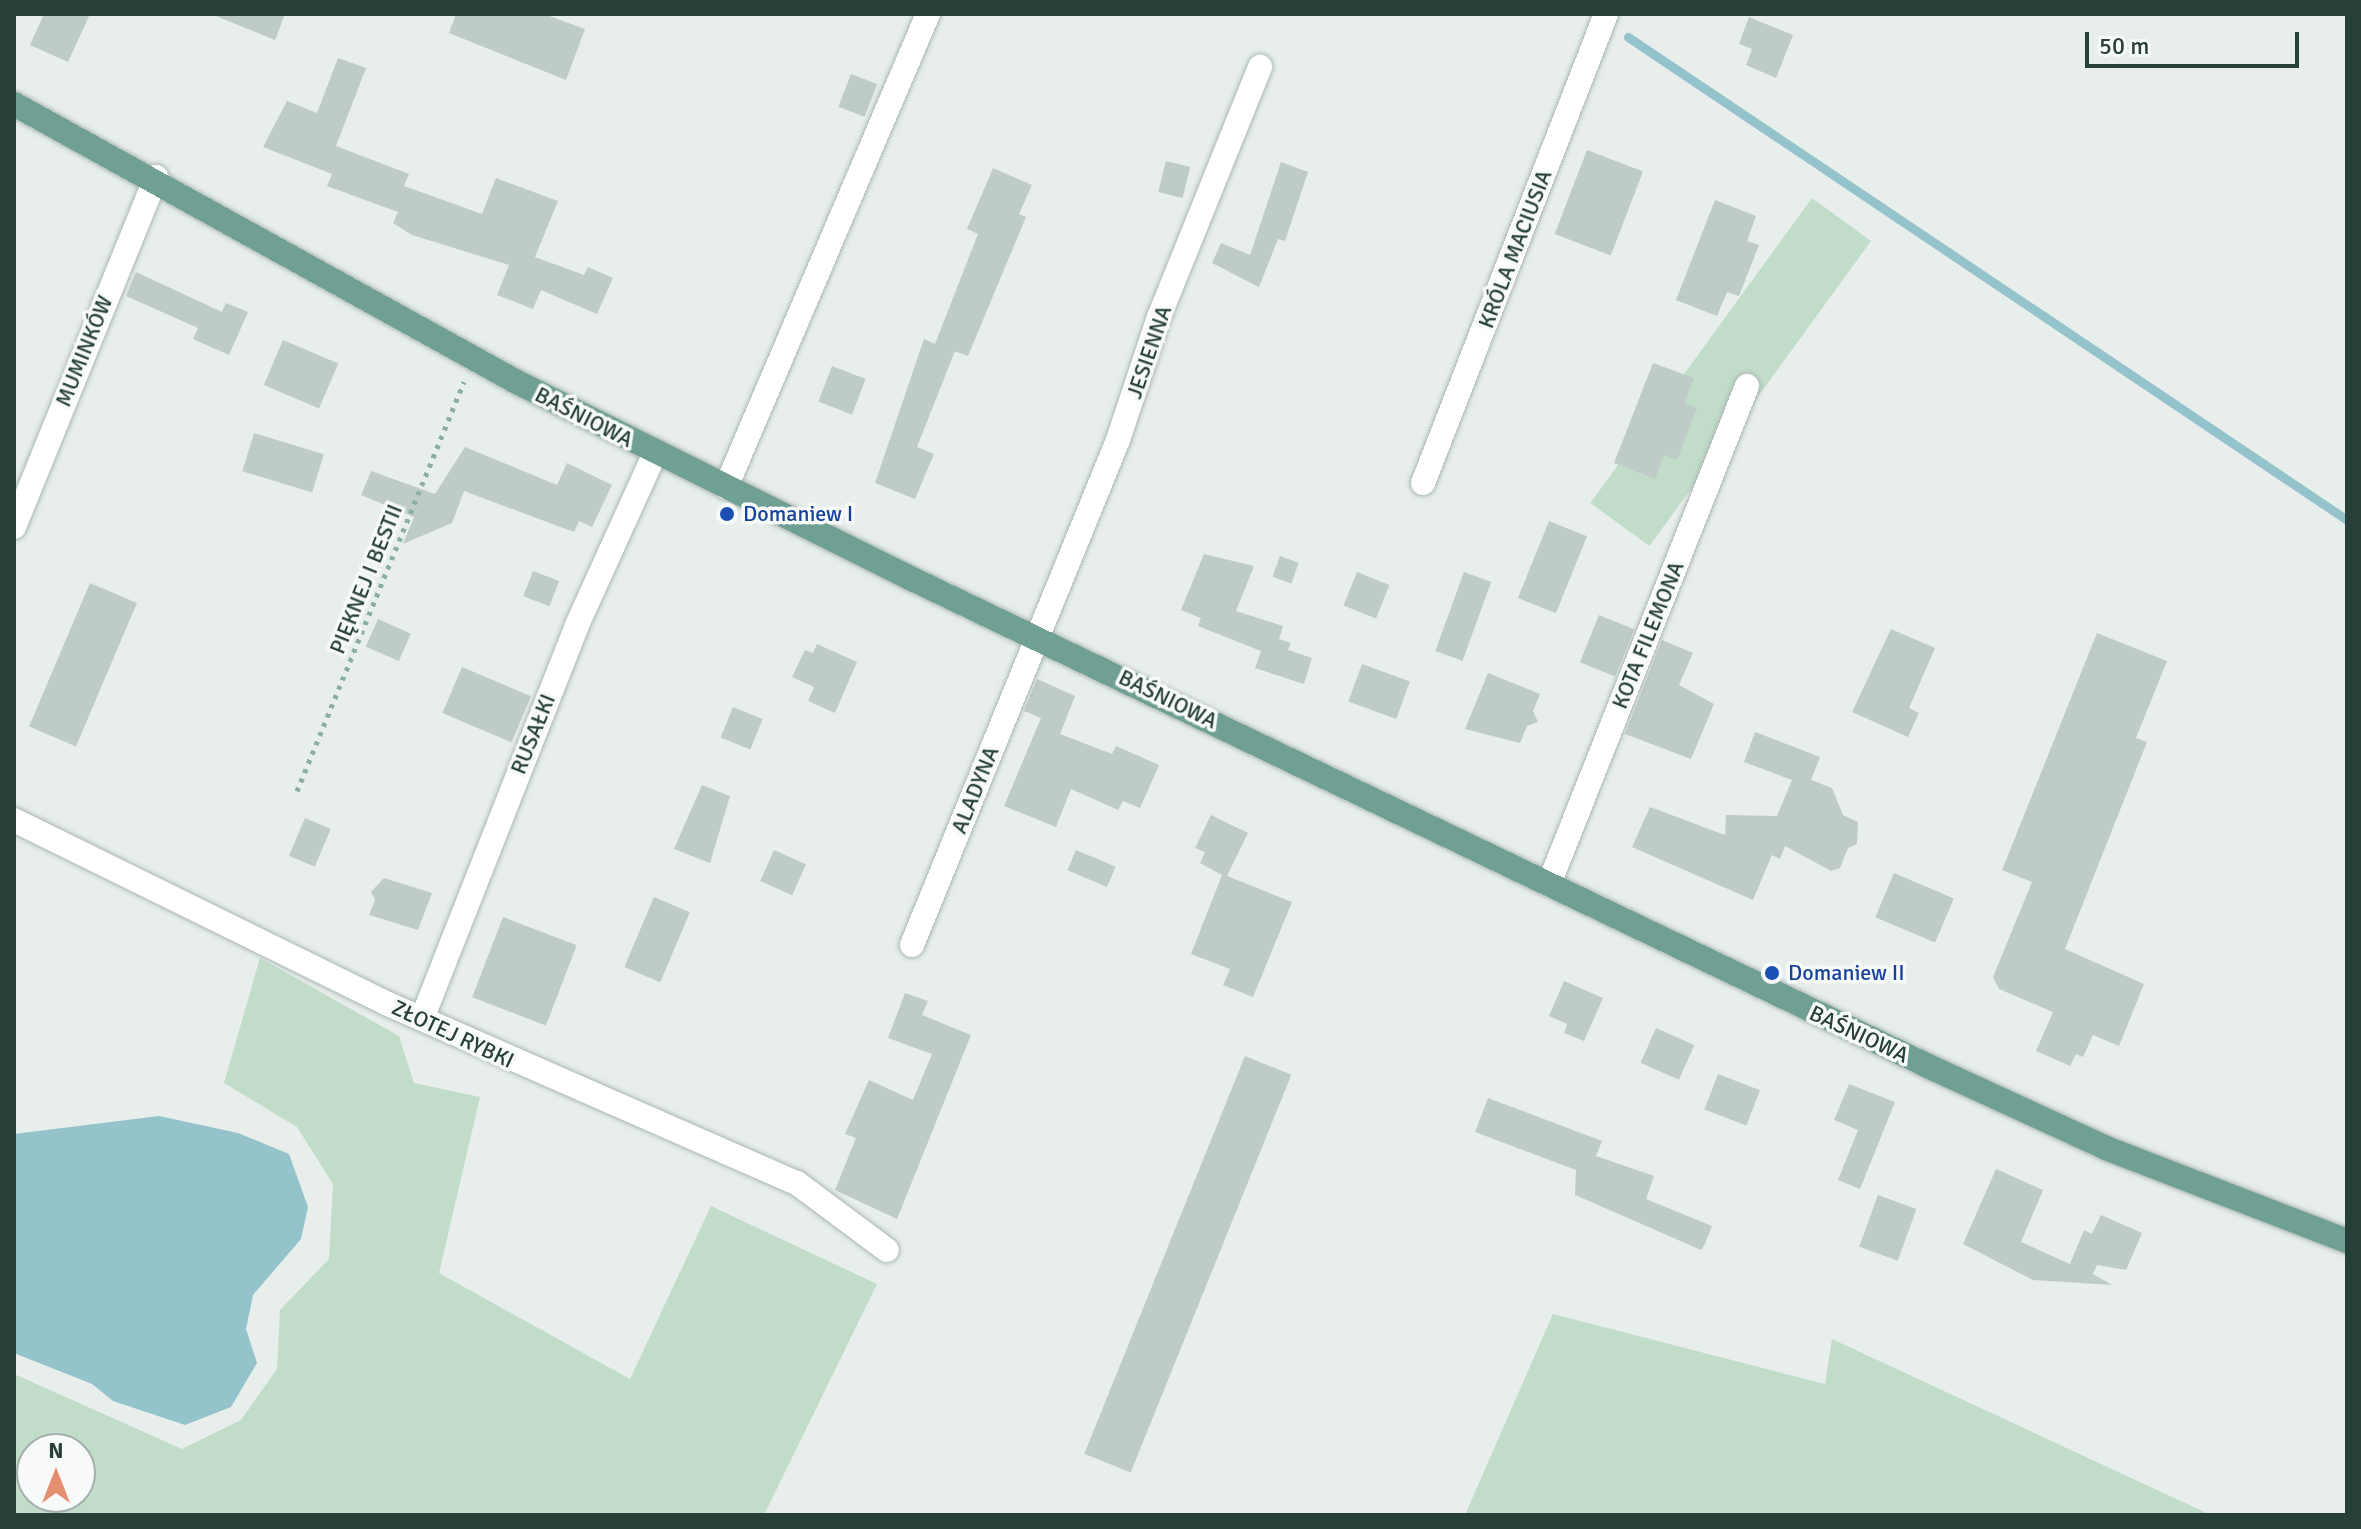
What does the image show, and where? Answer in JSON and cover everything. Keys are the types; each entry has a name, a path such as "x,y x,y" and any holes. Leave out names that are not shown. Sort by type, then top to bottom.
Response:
{"main road":[{"name":"BAŚNIOWA","path":"14,104 156,177 475,359 655,453 1549,884 2106,1148 2347,1241"}],"street":[{"path":"726,487 928,14"},
{"name":"KRÓLA MACIUSIA","path":"1423,483 1606,14"},
{"name":"JESIENNA","path":"1038,636 1260,67"},
{"name":"MUMINKÓW","path":"14,527 156,177"},
{"name":"KOTA FILEMONA","path":"1549,884 1747,386"},
{"name":"RUSAŁKI","path":"422,1019 577,625 655,453"},
{"name":"ALADYNA","path":"912,945 1038,636"},
{"name":"ZŁOTEJ RYBKI","path":"14,820 422,1019 797,1183 887,1250"}],"path":[{"name":"PIĘKNEJ I BESTII","path":"297,791 465,379"}],"green space":[{"path":"1812,198 1871,241 1649,546 1590,503"},
{"path":"260,958 399,1036 414,1083 480,1097 439,1273 630,1379 711,1206 877,1284 764,1515 14,1515 14,1374 182,1449 241,1420 277,1369 280,1310 329,1259 333,1184 297,1127 224,1083"},
{"path":"1553,1314 1825,1384 1832,1339 2211,1515 1465,1515"}],"water":[{"path":"159,1116 238,1133 289,1154 308,1207 301,1239 253,1295 246,1329 257,1363 231,1407 185,1425 113,1401 92,1384 14,1353 14,1134"}],"building":[{"path":"44,14 90,14 68,62 30,45"},
{"path":"211,14 285,14 275,40"},
{"path":"456,14 544,14 585,29 566,80 449,33"},
{"path":"1749,17 1793,35 1776,78 1746,65 1752,49 1739,44"},
{"path":"338,58 366,68 336,146 409,174 404,186 482,214 496,178 558,201 535,257 584,275 588,267 613,278 597,314 541,290 533,309 497,295 509,265 412,235 393,223 398,212 327,186 332,174 263,147 287,101 317,113"},
{"path":"851,74 877,84 865,117 838,107"},
{"path":"1587,150 1643,172 1611,256 1555,234"},
{"path":"1166,161 1190,167 1183,198 1158,192"},
{"path":"1281,162 1308,172 1285,241 1278,239 1259,287 1212,263 1221,243 1250,255"},
{"path":"993,168 1032,185 1019,214 1026,217 968,356 955,351 917,447 934,454 915,499 875,483 924,339 935,344 978,234 967,229"},
{"path":"1715,200 1756,216 1747,241 1759,245 1739,296 1727,292 1717,316 1676,300"},
{"path":"136,272 222,312 226,303 248,312 229,355 193,339 198,328 126,296"},
{"path":"283,340 338,363 319,409 264,385"},
{"path":"1653,363 1694,378 1684,403 1697,408 1677,460 1664,455 1655,479 1614,463"},
{"path":"832,366 866,379 852,414 818,401"},
{"path":"254,433 324,454 312,493 242,471"},
{"path":"465,447 557,485 567,463 612,485 592,527 579,521 574,532 464,491 452,523 403,544 414,517 361,495 371,471 435,494"},
{"path":"1549,521 1587,536 1556,613 1518,598"},
{"path":"1204,554 1254,566 1236,611 1283,626 1279,639 1291,643 1288,650 1312,658 1304,684 1255,668 1261,651 1198,626 1201,618 1181,610"},
{"path":"1280,556 1299,563 1291,584 1272,577"},
{"path":"533,571 559,581 549,606 523,596"},
{"path":"1357,572 1389,585 1376,618 1344,605"},
{"path":"1464,572 1491,582 1463,661 1435,651"},
{"path":"90,583 137,603 76,747 29,727"},
{"path":"1599,615 1634,629 1615,677 1580,662"},
{"path":"378,619 411,634 399,661 366,646"},
{"path":"1891,629 1935,648 1909,708 1919,713 1908,737 1852,712"},
{"path":"2097,633 2167,661 2136,738 2147,742 2065,949 2144,984 2119,1046 2093,1035 2083,1057 2076,1054 2070,1066 2036,1051 2053,1012 1999,989 1993,977 2032,882 2002,870"},
{"path":"1662,640 1693,653 1679,685 1714,704 1691,759 1625,734"},
{"path":"817,644 857,662 835,713 808,701 814,687 792,677 805,650 813,653"},
{"path":"1362,664 1410,681 1396,719 1348,702"},
{"path":"462,667 531,696 512,742 442,713"},
{"path":"1488,673 1540,694 1533,711 1538,722 1527,726 1520,743 1465,729"},
{"path":"1037,679 1075,696 1060,734 1112,754 1116,746 1159,765 1140,808 1123,801 1118,810 1071,789 1056,827 1004,806 1041,718 1024,711"},
{"path":"733,707 763,719 750,750 721,738"},
{"path":"1755,732 1820,757 1811,780 1832,788 1843,815 1858,822 1857,844 1848,848 1840,868 1831,871 1785,846 1780,859 1772,855 1753,900 1632,847 1650,807 1725,835 1726,815 1777,816 1792,780 1744,762"},
{"path":"702,785 730,796 710,863 674,849"},
{"path":"1211,815 1248,833 1227,876 1292,902 1253,997 1223,985 1230,969 1191,954 1222,875 1200,863 1205,852 1195,848"},
{"path":"305,818 331,829 315,867 289,856"},
{"path":"774,850 806,864 792,895 760,881"},
{"path":"1076,850 1116,867 1107,887 1067,870"},
{"path":"1894,873 1954,898 1935,943 1875,917"},
{"path":"384,878 432,893 418,930 369,915 375,900 371,892"},
{"path":"654,897 690,912 660,982 624,967"},
{"path":"503,917 577,945 546,1026 472,997"},
{"path":"1564,981 1603,998 1584,1041 1564,1033 1567,1024 1549,1016"},
{"path":"905,993 928,1001 922,1015 971,1035 897,1219 835,1190 856,1138 845,1134 869,1080 913,1100 932,1054 888,1038"},
{"path":"1656,1028 1694,1045 1679,1080 1641,1063"},
{"path":"1245,1056 1291,1075 1131,1472 1084,1454"},
{"path":"1718,1074 1760,1090 1746,1126 1704,1109"},
{"path":"1849,1084 1895,1102 1860,1189 1838,1180 1858,1130 1834,1120"},
{"path":"1488,1098 1602,1141 1596,1156 1654,1176 1646,1199 1712,1226 1701,1250 1575,1195 1576,1170 1475,1132"},
{"path":"1996,1169 2043,1190 2021,1242 2070,1264 2084,1230 2092,1234 2101,1215 2142,1233 2126,1270 2097,1265 2093,1274 2112,1285 2033,1280 1963,1244"},
{"path":"1878,1195 1917,1209 1898,1261 1859,1247"}],"waterway":[{"path":"1628,37 2347,520"}],"place":[{"name":"Domaniew I","path":"727,514"},
{"name":"Domaniew II","path":"1772,973"}]}
